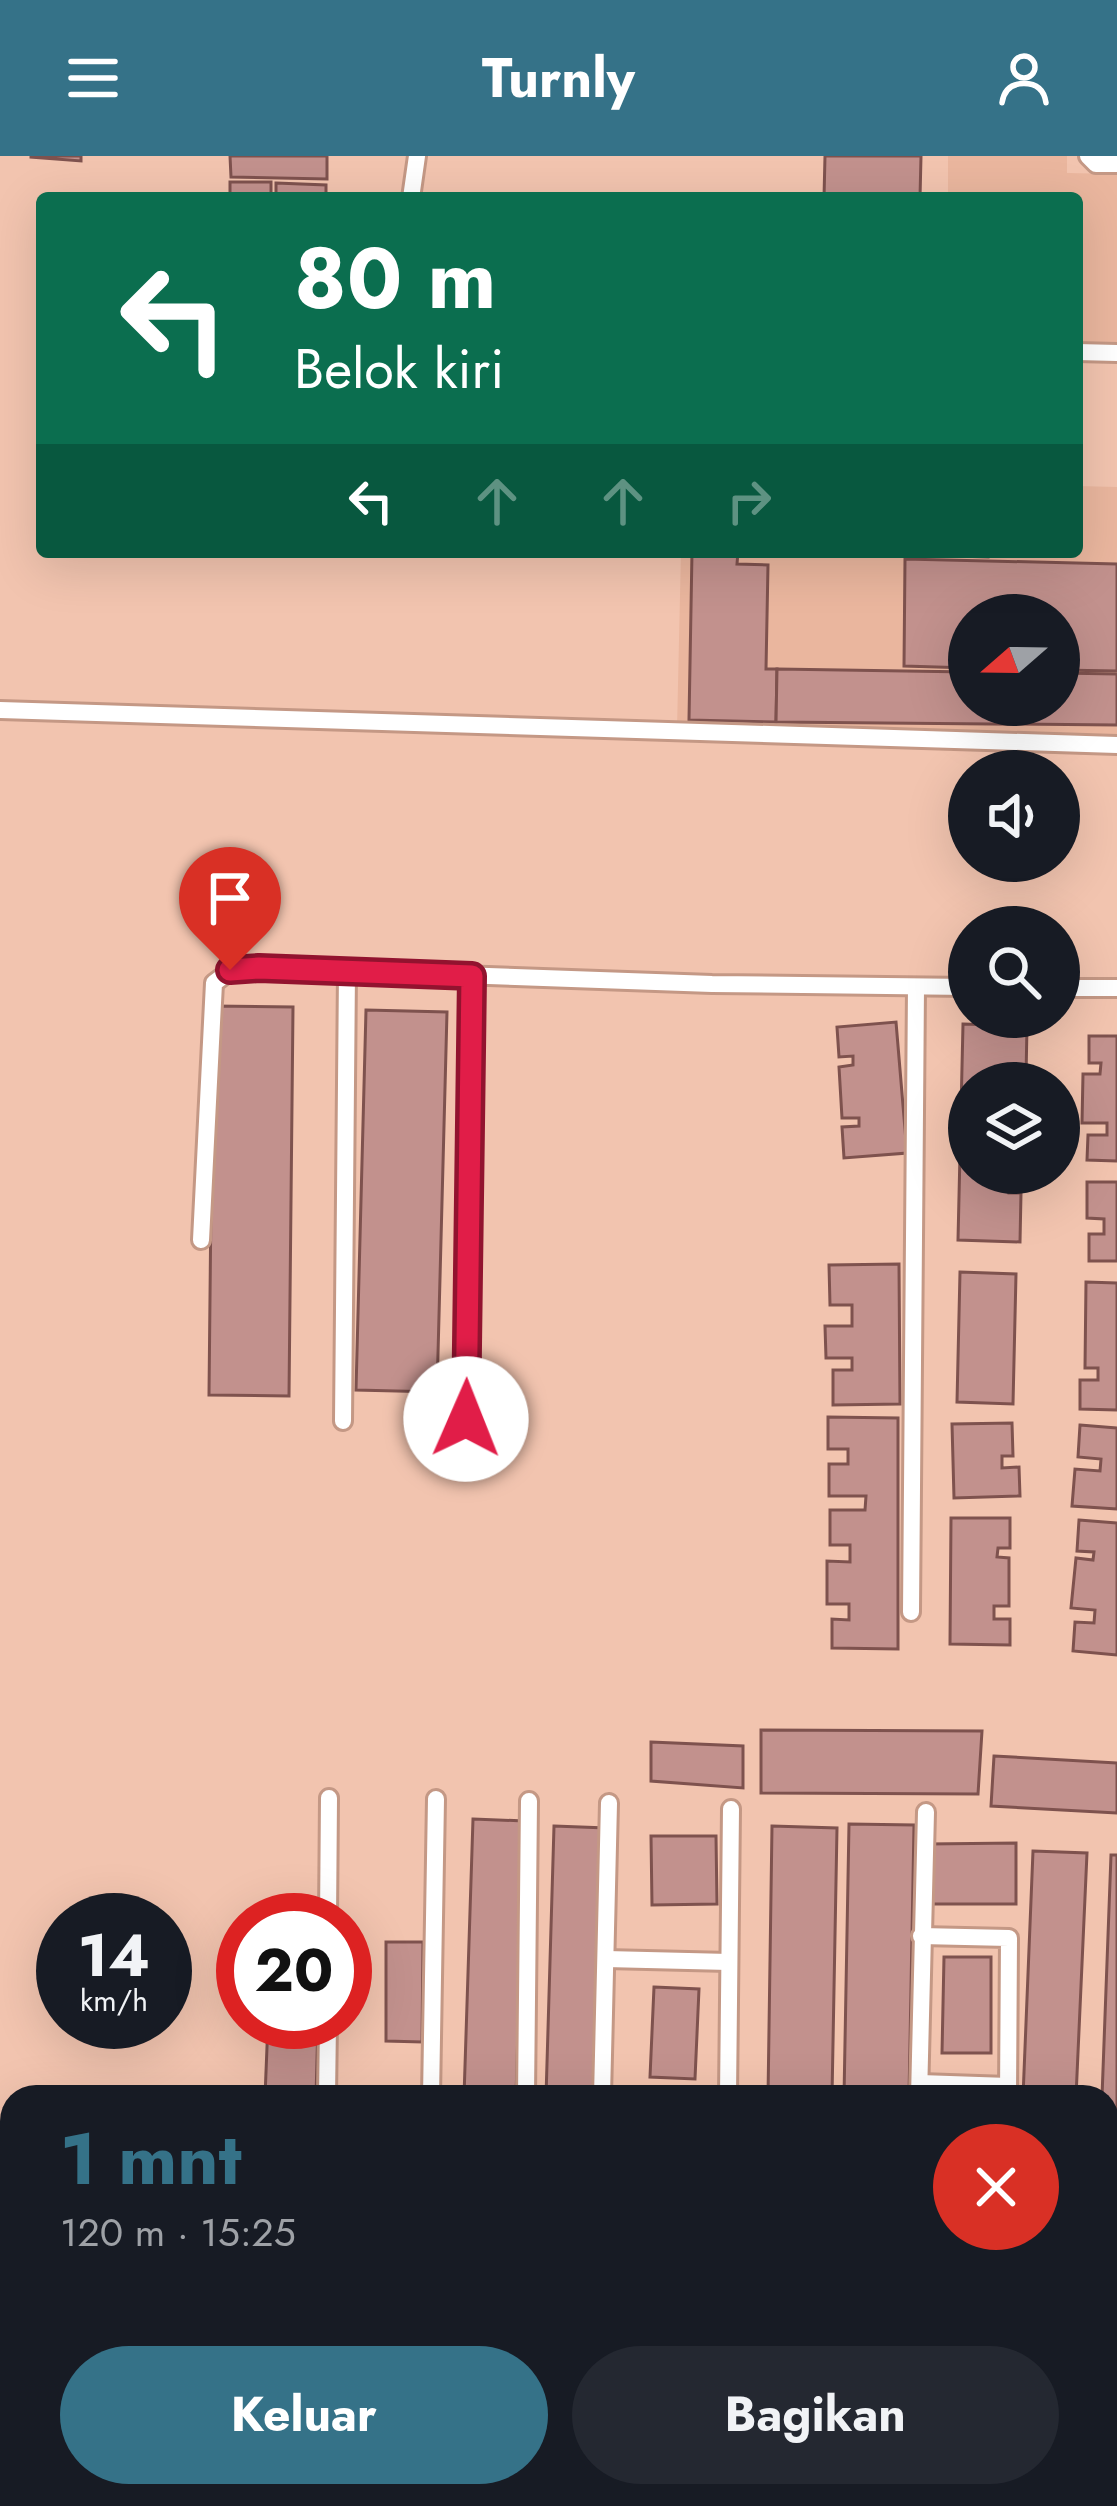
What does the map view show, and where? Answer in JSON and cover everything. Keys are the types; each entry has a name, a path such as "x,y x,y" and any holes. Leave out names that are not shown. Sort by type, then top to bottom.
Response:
{"lane":[{"path":"412,192 417,156"},
{"path":"1088,156 1096,164 1117,164"},
{"path":"1083,352 1117,353"},
{"path":"0,710 1117,745"},
{"path":"201,1240 214,983 230,970 948,987"},
{"path":"343,1421 347,971"},
{"path":"466,1419 472,976"},
{"path":"911,1612 916,987"},
{"path":"1080,988 1117,988"},
{"path":"328,1893 329,1798"},
{"path":"430,2085 436,1799"},
{"path":"526,2085 529,1801"},
{"path":"602,2085 609,1803"},
{"path":"728,2085 731,1809"},
{"path":"920,2085 926,1812"},
{"path":"921,1936 1009,1938 1008,2085"},
{"path":"606,1959 729,1962"},
{"path":"327,2085 328,2049"}],"shaded area":[{"path":"948,156 1067,156 1067,173 1117,174 1117,343 1083,342 1083,192 948,192"},
{"path":"1083,486 1117,487 1117,739 677,729 681,558 1083,558"}],"building":[{"path":"81,156 81,161 31,157"},
{"path":"230,156 327,156 327,179 231,177"},
{"path":"825,156 921,156 920,192 824,192"},
{"path":"230,182 271,182 271,192 230,192"},
{"path":"276,183 326,185 326,192 276,192"},
{"path":"692,558 738,558 737,564 768,565 766,669 777,669 776,722 689,720"},
{"path":"905,559 1117,564 1117,671 1080,670 1080,594 948,594 948,667 904,666"},
{"path":"777,669 948,672 948,724 776,722"},
{"path":"1080,673 1117,674 1117,725 1080,725"},
{"path":"213,1006 293,1007 289,1396 209,1395"},
{"path":"366,1010 447,1012 437,1392 356,1390"},
{"path":"896,1022 907,1153 844,1158 842,1127 859,1126 859,1118 842,1118 839,1067 853,1065 853,1056 839,1057 837,1027"},
{"path":"1089,1036 1117,1036 1117,1161 1087,1160 1088,1135 1107,1135 1107,1123 1082,1123 1083,1074 1100,1074 1101,1063 1089,1063"},
{"path":"963,1038 1027,1038 1026,1062 962,1062"},
{"path":"1087,1182 1117,1182 1117,1261 1089,1261 1089,1234 1104,1234 1104,1219 1087,1218"},
{"path":"959,1194 1021,1194 1020,1242 958,1240"},
{"path":"899,1264 900,1404 833,1405 833,1370 852,1370 852,1358 826,1358 825,1326 852,1326 852,1305 830,1305 829,1265"},
{"path":"960,1272 1016,1274 1013,1404 957,1402"},
{"path":"1086,1282 1117,1283 1117,1410 1080,1409 1080,1380 1098,1380 1098,1368 1085,1368"},
{"path":"828,1417 898,1418 898,1649 832,1648 832,1619 849,1620 849,1604 827,1604 827,1561 850,1562 850,1545 830,1545 830,1510 865,1510 866,1496 829,1496 829,1464 848,1464 848,1449 828,1449"},
{"path":"1012,1423 1013,1456 1002,1456 1002,1468 1019,1467 1020,1496 954,1498 952,1424"},
{"path":"1080,1425 1117,1428 1117,1509 1072,1506 1075,1469 1100,1471 1101,1459 1078,1457"},
{"path":"951,1518 1010,1518 1010,1548 998,1548 997,1557 1009,1558 1009,1606 994,1606 994,1619 1010,1619 1010,1645 950,1644"},
{"path":"1079,1520 1117,1523 1117,1655 1073,1651 1075,1622 1094,1623 1095,1610 1071,1608 1076,1558 1093,1560 1094,1552 1077,1551"},
{"path":"761,1730 982,1731 978,1794 761,1793"},
{"path":"651,1742 743,1746 743,1788 651,1781"},
{"path":"994,1756 1117,1763 1117,1813 991,1806"},
{"path":"473,1819 524,1821 516,2085 464,2085"},
{"path":"849,1824 914,1825 909,2085 844,2085"},
{"path":"554,1826 606,1828 598,2085 546,2085"},
{"path":"772,1826 837,1828 832,2085 768,2085"},
{"path":"651,1836 716,1836 717,1904 652,1905"},
{"path":"1016,1843 1016,1904 928,1904 928,1844"},
{"path":"1033,1851 1087,1853 1077,2085 1023,2085"},
{"path":"1111,1855 1117,1855 1117,2085 1102,2085"},
{"path":"386,1942 423,1942 422,2042 386,2041"},
{"path":"944,1957 991,1957 991,2053 942,2053"},
{"path":"654,1987 699,1989 695,2079 650,2077"},
{"path":"267,2049 317,2049 316,2085 265,2085"}],"route":[{"path":"230,970 472,976 466,1419"}]}
